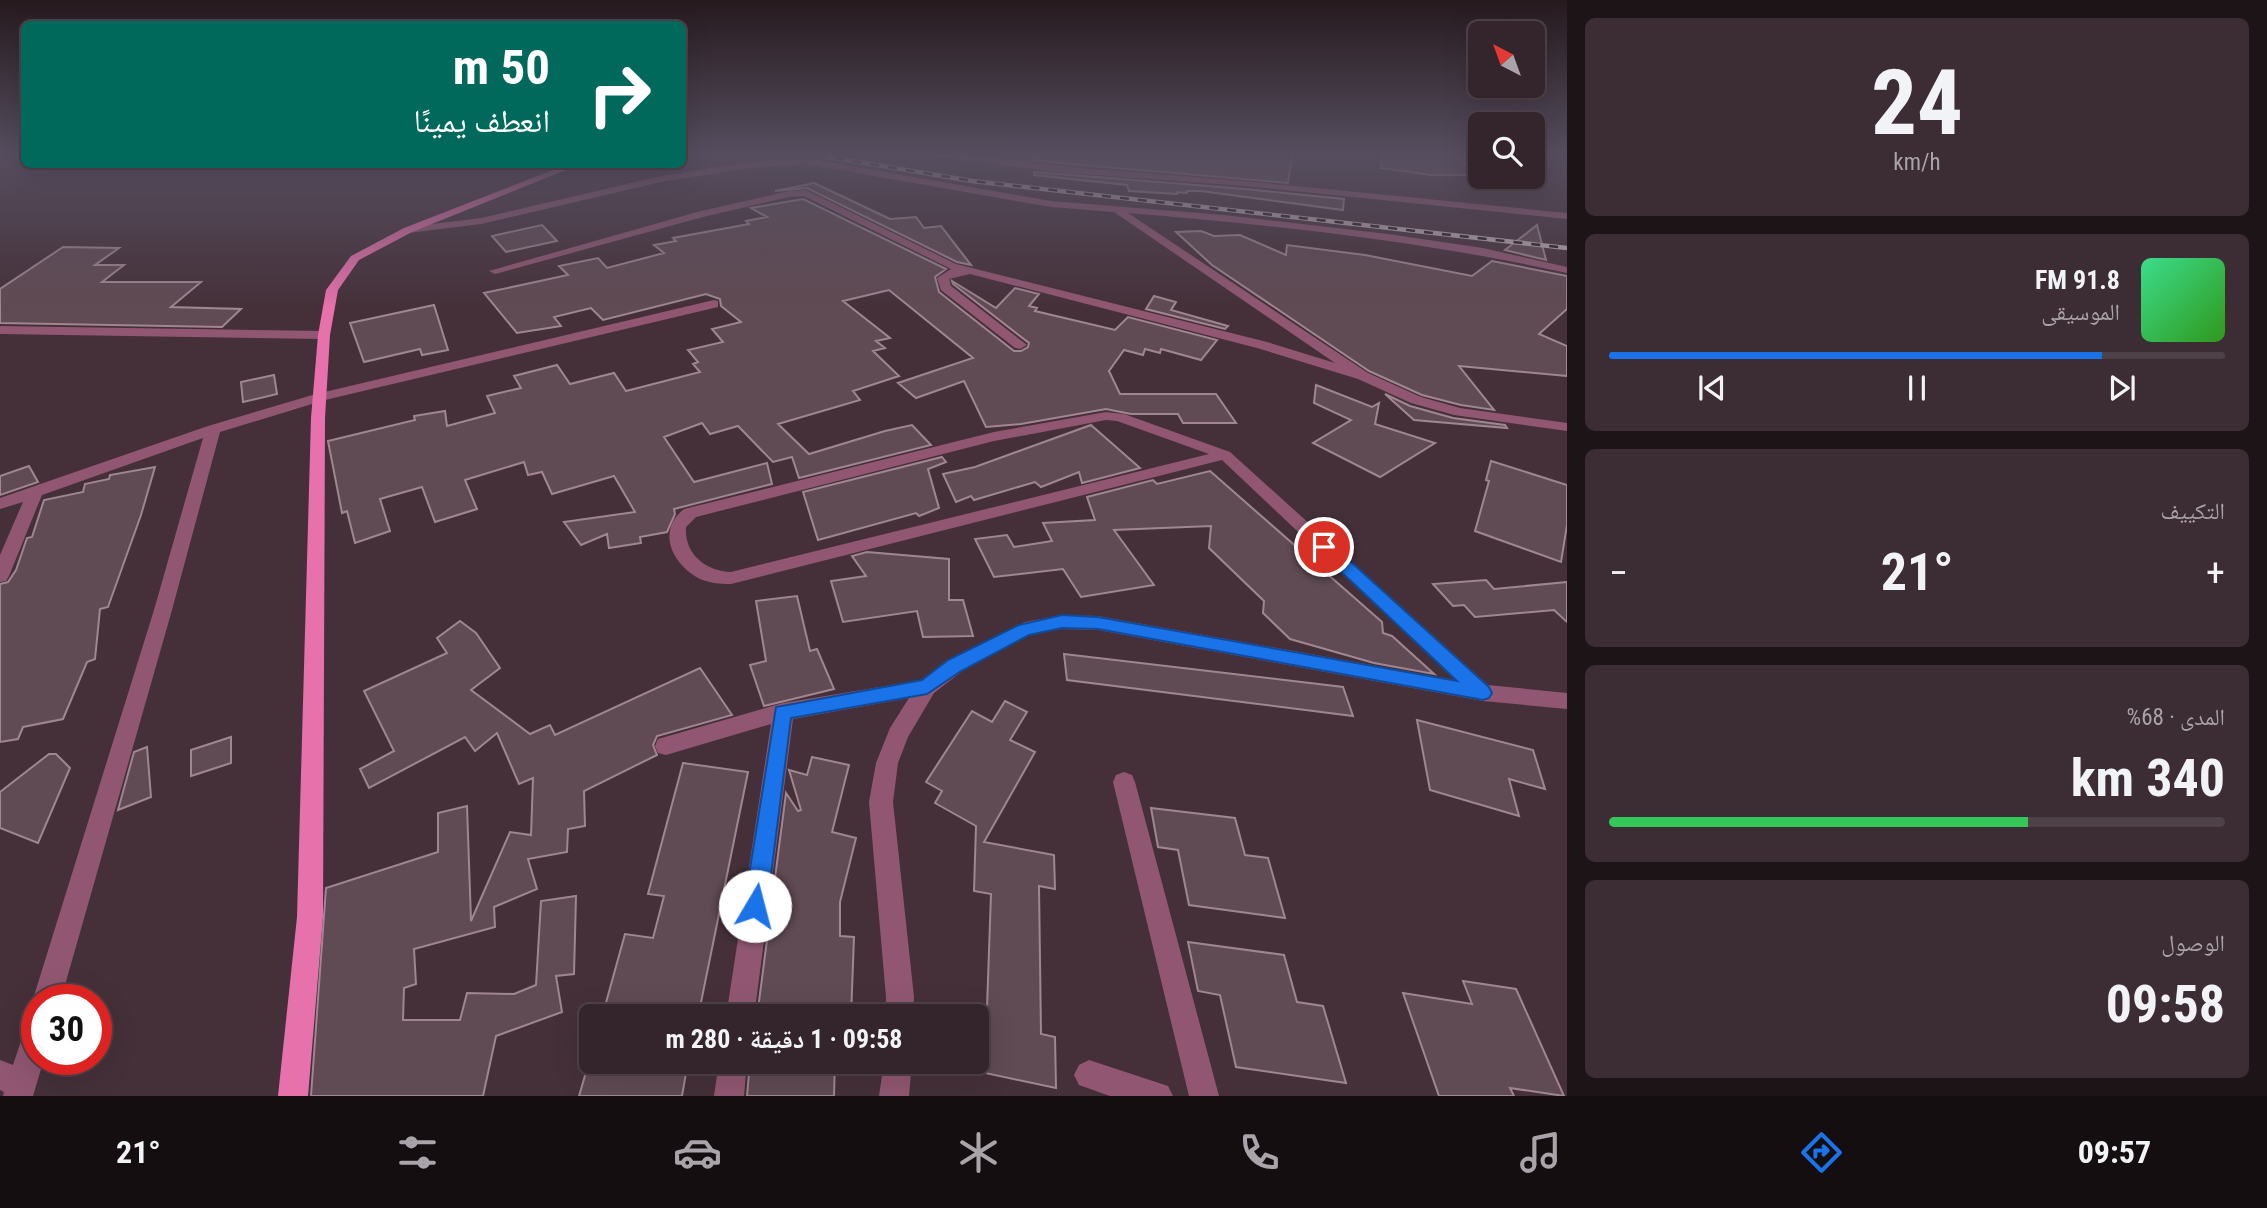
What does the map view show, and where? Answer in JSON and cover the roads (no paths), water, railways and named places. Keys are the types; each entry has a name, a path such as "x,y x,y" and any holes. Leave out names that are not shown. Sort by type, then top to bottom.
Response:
{"main road":[{"path":"293,1096 310,917 314,541 324,335 332,290 355,258 408,230 469,206"}],"street":[{"path":"408,230 481,220 542,206"},
{"path":"495,271 649,228 743,206"},
{"path":"835,206 942,262 968,271 1262,345 1363,376 1416,400 1460,412 1567,427"},
{"path":"1072,206 1224,218 1388,237 1483,251 1567,270"},
{"path":"1472,206 1567,216"},
{"path":"1118,211 1363,376"},
{"path":"968,271 954,272 943,278 946,287 1020,345"},
{"path":"0,504 213,429 320,397 714,304"},
{"path":"0,330 324,335"},
{"path":"1225,455 731,578 717,577 700,569 681,548 676,535 681,518 690,513 994,437 1106,416 1119,417 1225,455 1483,693"},
{"path":"51,984 163,610 213,429"},
{"path":"0,576 36,491"},
{"path":"898,1004 881,802 887,763 894,744 927,687 954,666 1025,629 1062,622 1098,623 1483,693 1567,701"},
{"path":"666,746 783,712 927,687"},
{"path":"742,1004 783,712"},
{"path":"1124,782 1204,1096"},
{"path":"13,1085 21,1067"},
{"path":"729,1096 732,1074"},
{"path":"894,1096 897,1074"},
{"path":"1089,1075 1158,1096"}],"railway":[{"path":"1195,206 1567,248"}]}
